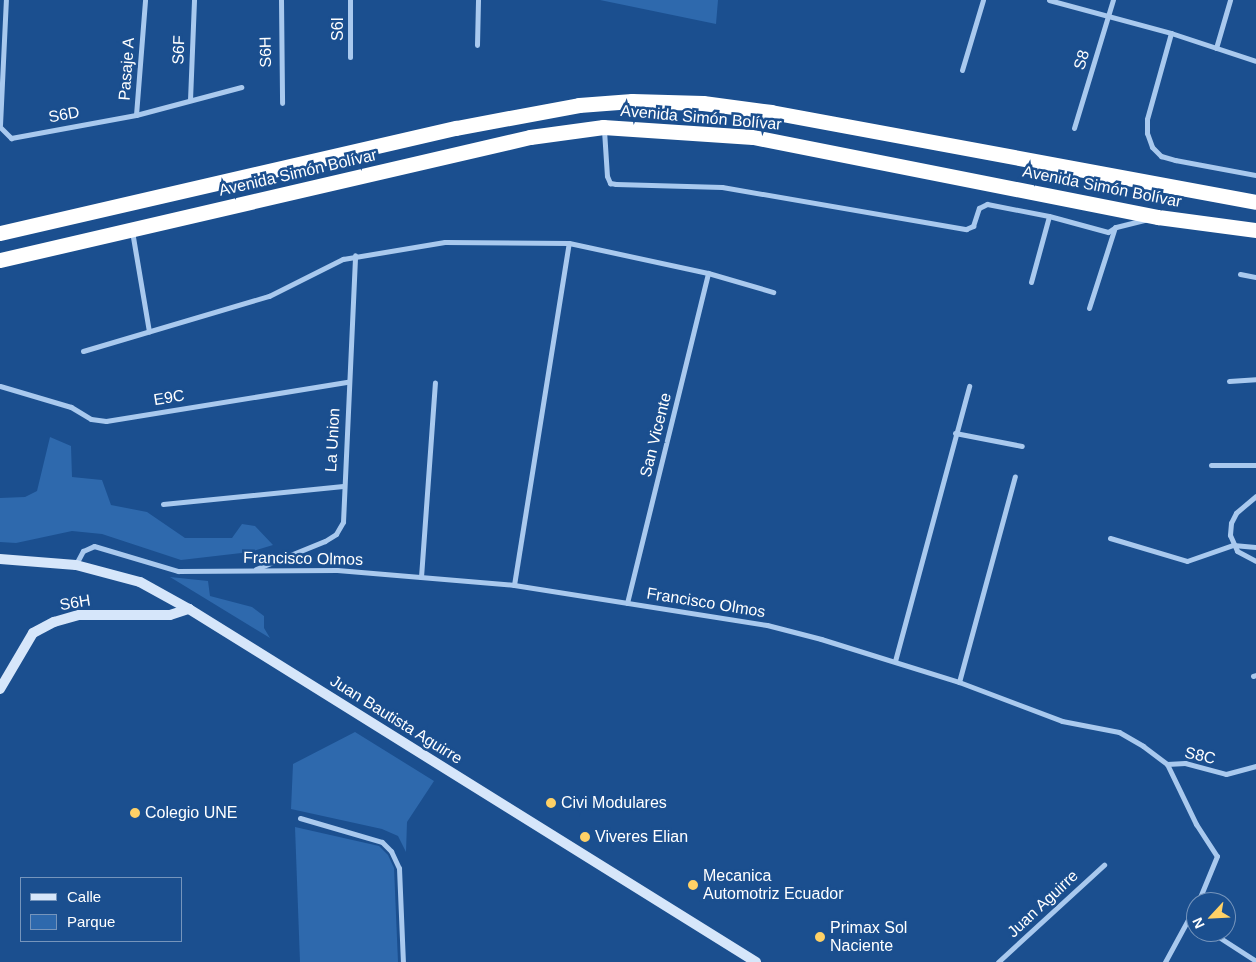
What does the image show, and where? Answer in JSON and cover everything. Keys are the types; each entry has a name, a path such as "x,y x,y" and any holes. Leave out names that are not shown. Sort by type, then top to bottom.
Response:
{"highway":[{"name":"Avenida Simón Bolívar","path":"0,233 456,128 579,105 632,101 703,103 771,112 1256,202"},
{"name":"Avenida Simón Bolívar","path":"0,260 530,137 603,127 753,137 1158,217 1256,230"}],"main road":[{"name":"Juan Bautista Aguirre","path":"0,559 76,565 140,582 189,609 756,962"},
{"name":"S6H","path":"0,689 33,633 54,622 78,615 170,615 189,609"}],"street":[{"name":"S6D","path":"6,0 0,126 11,138 136,115"},
{"name":"Pasaje A","path":"145,0 136,115 241,87"},
{"name":"S6F","path":"190,100 194,0"},
{"name":"S6H","path":"281,0 282,103"},
{"name":"S6I","path":"350,0 350,57"},
{"path":"477,45 478,0"},
{"path":"962,70 984,0"},
{"path":"1049,0 1171,33 1256,61"},
{"name":"S8","path":"1074,128 1113,0"},
{"path":"1216,48 1230,0"},
{"path":"1171,33 1147,119 1147,133 1152,147 1161,156 1175,160 1256,175"},
{"path":"603,127 607,176 610,183 616,184 722,187 966,230 973,226 979,208 987,204 1049,216 1108,232 1116,226 1158,217"},
{"path":"1031,282 1049,216"},
{"path":"1089,308 1116,226"},
{"path":"132,229 149,332"},
{"path":"83,351 269,296 331,263 355,255 446,242 569,244 708,272 773,292"},
{"path":"514,585 569,244"},
{"name":"La Union","path":"253,570 336,534 343,522 343,486 355,255"},
{"name":"San Vicente","path":"627,603 708,272"},
{"path":"1240,274 1256,277"},
{"path":"1229,381 1256,379"},
{"name":"E9C","path":"0,386 71,407 91,419 106,422 348,382"},
{"path":"421,577 435,383"},
{"path":"895,661 969,386"},
{"path":"955,433 1022,446"},
{"path":"1211,465 1256,465"},
{"path":"959,682 1015,476"},
{"path":"163,504 343,486"},
{"path":"1256,496 1236,513 1231,523 1233,545 1243,556 1256,561"},
{"path":"1110,538 1187,561 1233,545 1256,547"},
{"name":"Francisco Olmos","path":"76,565 83,551 94,546 178,571 337,570 514,585 767,625 895,661 959,682 1062,720 1119,732 1167,764"},
{"name":"S8C","path":"1167,764 1185,763 1226,774 1256,766"},
{"path":"1167,764 1196,824 1217,856 1202,892"},
{"path":"300,818 382,842 392,851 399,868 403,962"},
{"name":"Juan Aguirre","path":"998,962 1104,865"},
{"path":"1165,962 1186,925"},
{"path":"1227,942 1256,961"}],"green space":[{"path":"600,0 718,0 716,24"},
{"path":"50,437 71,446 72,477 102,480 111,505 147,512 185,538 232,538 242,524 255,526 273,545 250,552 181,560 102,534 72,531 16,543 0,542 0,498 25,497 37,491"},
{"path":"170,577 208,581 210,596 252,607 264,616 264,628 270,638"},
{"path":"355,732 434,781 407,822 406,852 398,836 382,829 291,809 293,764"},
{"path":"295,827 379,846 388,855 394,868 398,962 300,962"}],"place":[{"name":"Civi Modulares","path":"551,803"},
{"name":"Colegio UNE","path":"135,813"},
{"name":"Viveres Elian","path":"585,837"},
{"name":"Mecanica Automotriz Ecuador","path":"693,885"},
{"name":"Primax Sol Naciente","path":"820,937"}]}
